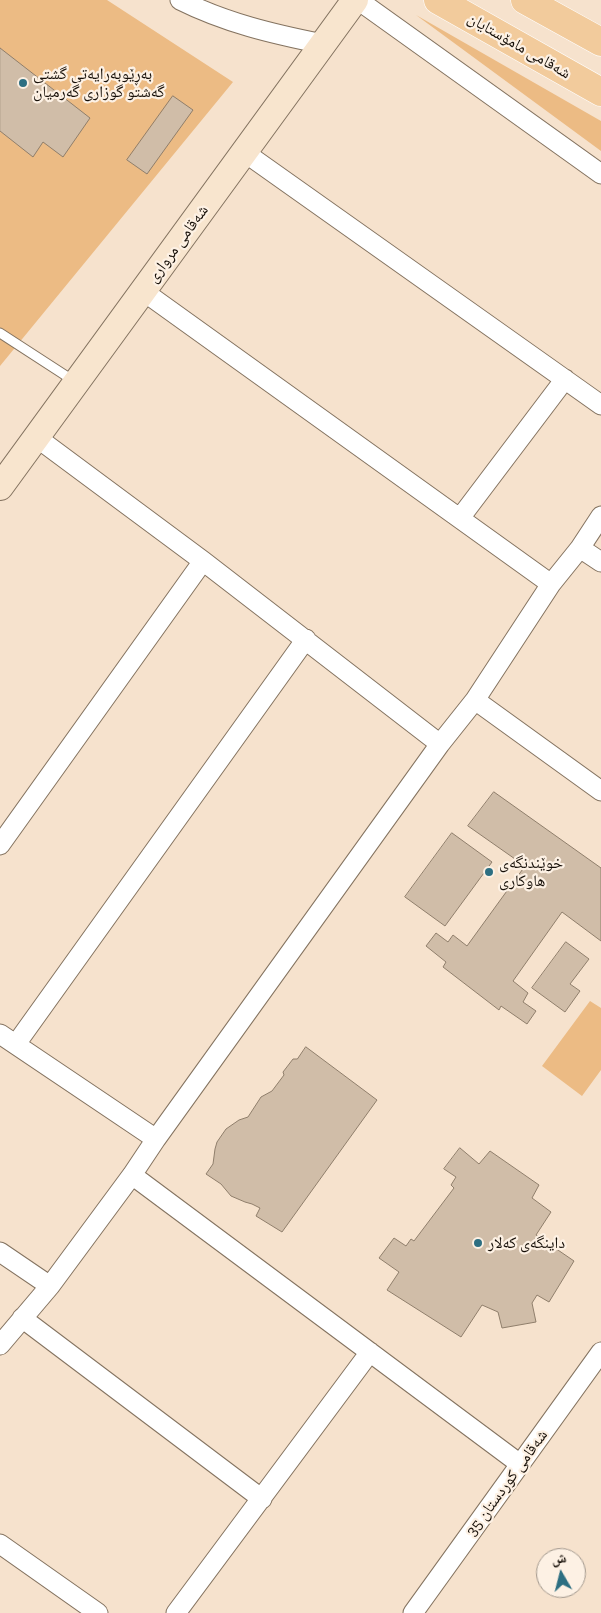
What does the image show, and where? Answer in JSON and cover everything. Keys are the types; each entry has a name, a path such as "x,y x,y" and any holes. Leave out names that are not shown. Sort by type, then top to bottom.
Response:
{"main road":[{"name":"شەقامی مامۆستایان","path":"438,0 601,92"},
{"path":"525,0 601,42"}],"street":[{"path":"180,0 198,9 260,31 323,44"},
{"path":"356,0 601,174"},
{"name":"شەقامی مرواری","path":"0,487 356,0"},
{"path":"244,152 601,405"},
{"path":"143,291 551,584"},
{"path":"460,518 566,379"},
{"path":"36,437 306,639 440,744"},
{"path":"0,1345 50,1286 132,1175 440,744 475,700 551,584 580,548 601,516"},
{"path":"580,548 601,562"},
{"path":"0,845 203,561"},
{"path":"16,1044 306,639"},
{"path":"475,700 601,791"},
{"path":"0,1034 156,1140"},
{"path":"132,1175 520,1464"},
{"path":"0,1252 50,1286"},
{"path":"22,1318 262,1499"},
{"path":"176,1613 370,1352"},
{"name":"شەقامی کوردستان 35","path":"413,1613 601,1352"},
{"path":"0,1544 98,1613"}],"lane":[{"path":"0,332 76,382"}],"shaded area":[{"path":"0,0 107,0 233,82 0,366"},
{"path":"416,15 601,121 601,151"},
{"path":"590,1001 601,1008 601,1070 582,1096 542,1066"}],"building":[{"name":"بەڕێوبەرایەتی گشتی گەشتو گوزاری گەرمیان","path":"0,48 90,118 63,157 43,142 33,157 0,131"},
{"path":"173,96 193,110 147,174 127,160"},
{"path":"494,792 601,868 601,941 562,912 513,981 528,993 523,1002 536,1011 527,1024 501,1006 499,1010 443,967 446,962 426,946 436,933 448,942 453,935 467,946 525,866 468,826"},
{"path":"452,833 492,862 445,926 405,897"},
{"path":"566,942 589,959 570,984 580,991 565,1012 532,988"},
{"path":"306,1047 377,1100 282,1232 256,1216 260,1208 231,1196 221,1184 206,1174 213,1164 217,1142 226,1129 239,1120 248,1117 261,1097 272,1091 293,1059 297,1059"},
{"name":"داینگەی کەلار","path":"460,1148 479,1164 490,1151 539,1185 532,1198 551,1212 536,1235 574,1261 549,1302 537,1295 532,1303 536,1322 502,1328 498,1312 482,1305 461,1337 387,1290 399,1272 379,1258 394,1238 406,1246 411,1239 414,1241 454,1188 451,1185 456,1177 444,1169"}],"place":[{"name":"بەڕێوبەرایەتی گشتی گەشتو گوزاری گەرمیان","path":"23,83"},
{"name":"خوێندنگەی هاوکاری","path":"489,872"},
{"name":"داینگەی کەلار","path":"478,1243"}]}
